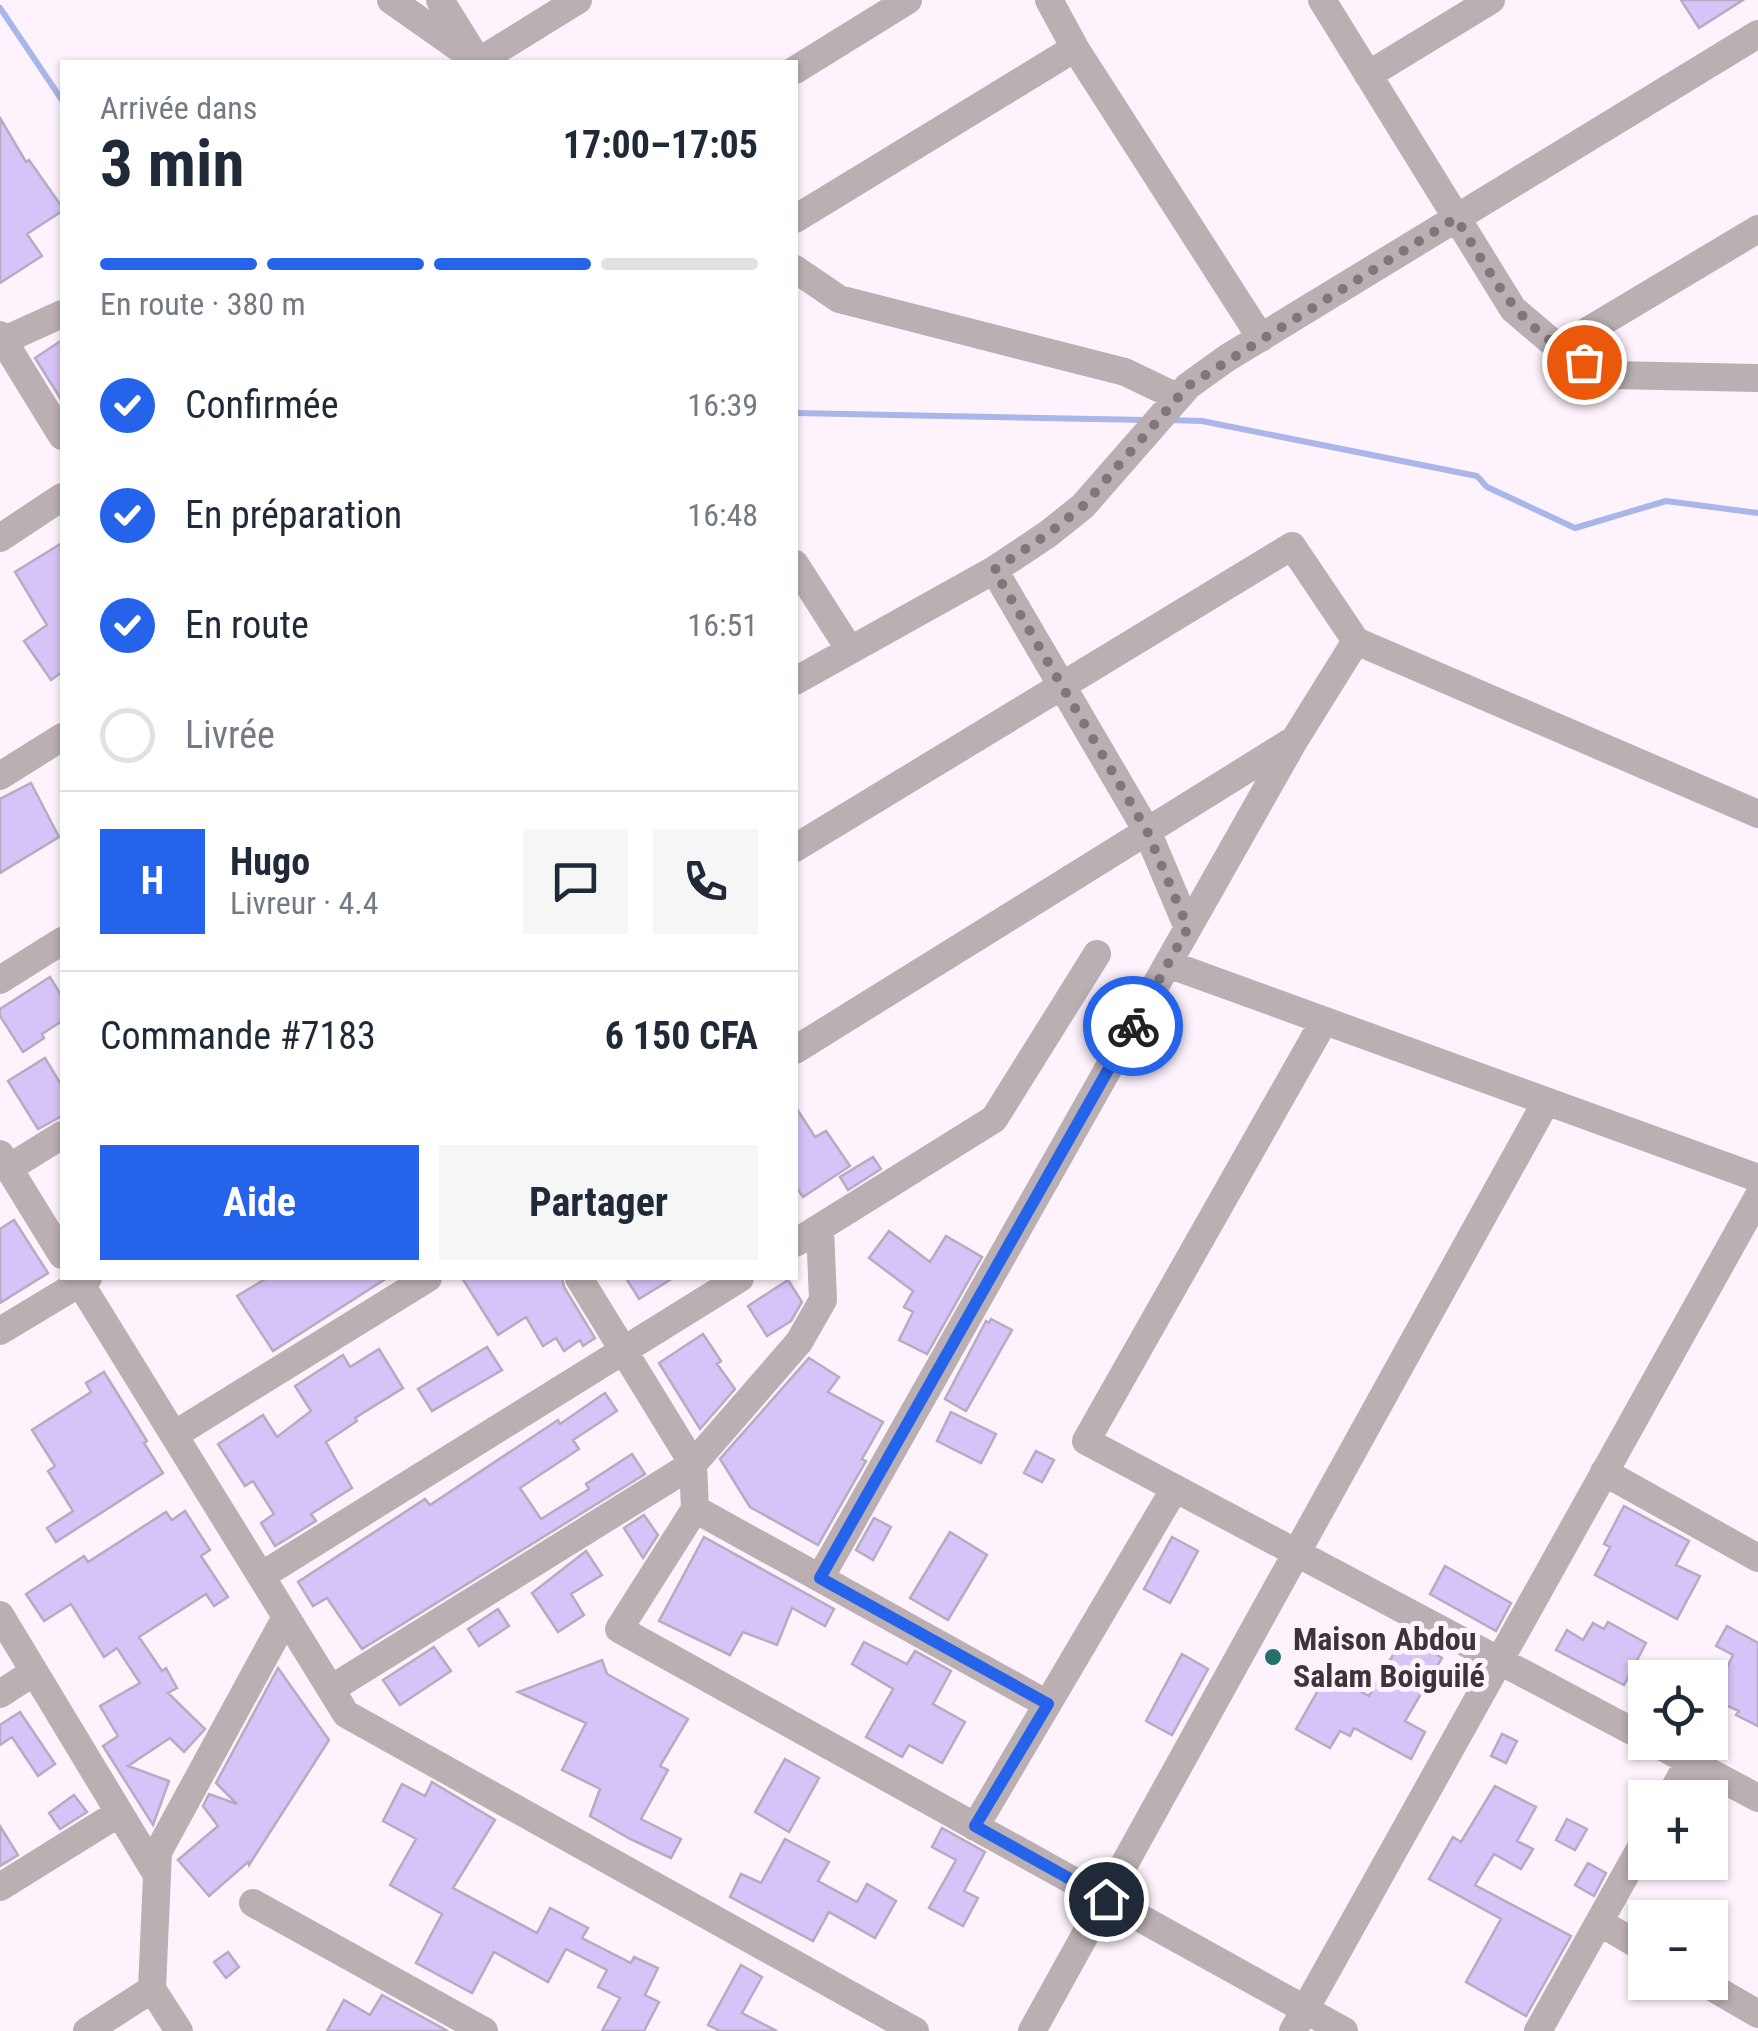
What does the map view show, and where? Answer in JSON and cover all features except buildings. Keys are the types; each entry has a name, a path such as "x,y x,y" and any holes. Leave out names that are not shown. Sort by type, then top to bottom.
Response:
{"street":[{"path":"391,0 475,60"},
{"path":"440,0 477,60"},
{"path":"481,60 578,0"},
{"path":"798,68 908,0"},
{"path":"1049,0 1261,338"},
{"path":"1322,0 1513,309 1559,348 1610,375 1758,378"},
{"path":"1368,75 1491,0"},
{"path":"798,679 994,570 1071,515 1188,386 1758,34"},
{"path":"798,217 1076,48"},
{"path":"1559,348 1758,229"},
{"path":"798,271 839,299 1125,372 1172,402"},
{"path":"60,315 1,339 60,433"},
{"path":"0,538 60,498"},
{"path":"798,846 1292,546 1356,641 1758,814"},
{"path":"798,569 850,650"},
{"path":"994,570 1147,831 1188,928"},
{"path":"820,1578 1295,739 1356,641"},
{"path":"0,776 60,738"},
{"path":"798,1048 1295,739"},
{"path":"0,980 60,941"},
{"path":"798,1241 994,1119 1097,954"},
{"path":"1168,964 1758,1178"},
{"path":"1324,1020 1086,1440 1628,1729"},
{"path":"1032,2031 1546,1102"},
{"path":"60,1136 4,1161 60,1252"},
{"path":"1299,2020 1758,1197"},
{"path":"331,1689 693,1464 799,1342 823,1300 820,1228"},
{"path":"0,1331 79,1280"},
{"path":"82,1280 346,1714 916,2031"},
{"path":"174,1435 425,1280"},
{"path":"580,1280 693,1464 695,1509 619,1629 1106,1899 1299,2020 1344,2031"},
{"path":"261,1576 737,1280"},
{"path":"1604,1472 1758,1558"},
{"path":"975,1826 1175,1488"},
{"path":"695,1509 1048,1704"},
{"path":"0,1615 156,1875"},
{"path":"179,2031 152,1989 158,1852 286,1617"},
{"path":"0,1694 34,1672"},
{"path":"1685,1760 1758,1798"},
{"path":"1679,1780 1689,1762"},
{"path":"0,1886 119,1813"},
{"path":"1538,2031 1628,1870"},
{"path":"254,1902 484,2031"},
{"path":"1599,1922 1628,1938"},
{"path":"87,2031 152,1989"},
{"path":"1728,1997 1758,2014"}],"waterway":[{"path":"0,8 60,97"},
{"path":"798,413 1146,420"},
{"path":"1169,420 1202,421 1477,476 1487,487 1575,528 1666,501 1758,513"}],"way so far":[{"path":"1133,1026 1188,928 1147,831 994,570 1083,506 1188,386 1456,218 1513,309 1559,348 1584,362"}],"place":[{"name":"Maison Abdou Salam Boiguilé","path":"1273,1657"}],"route":[{"path":"1106,1899 975,1826 1048,1704 820,1578 1133,1026"}]}
